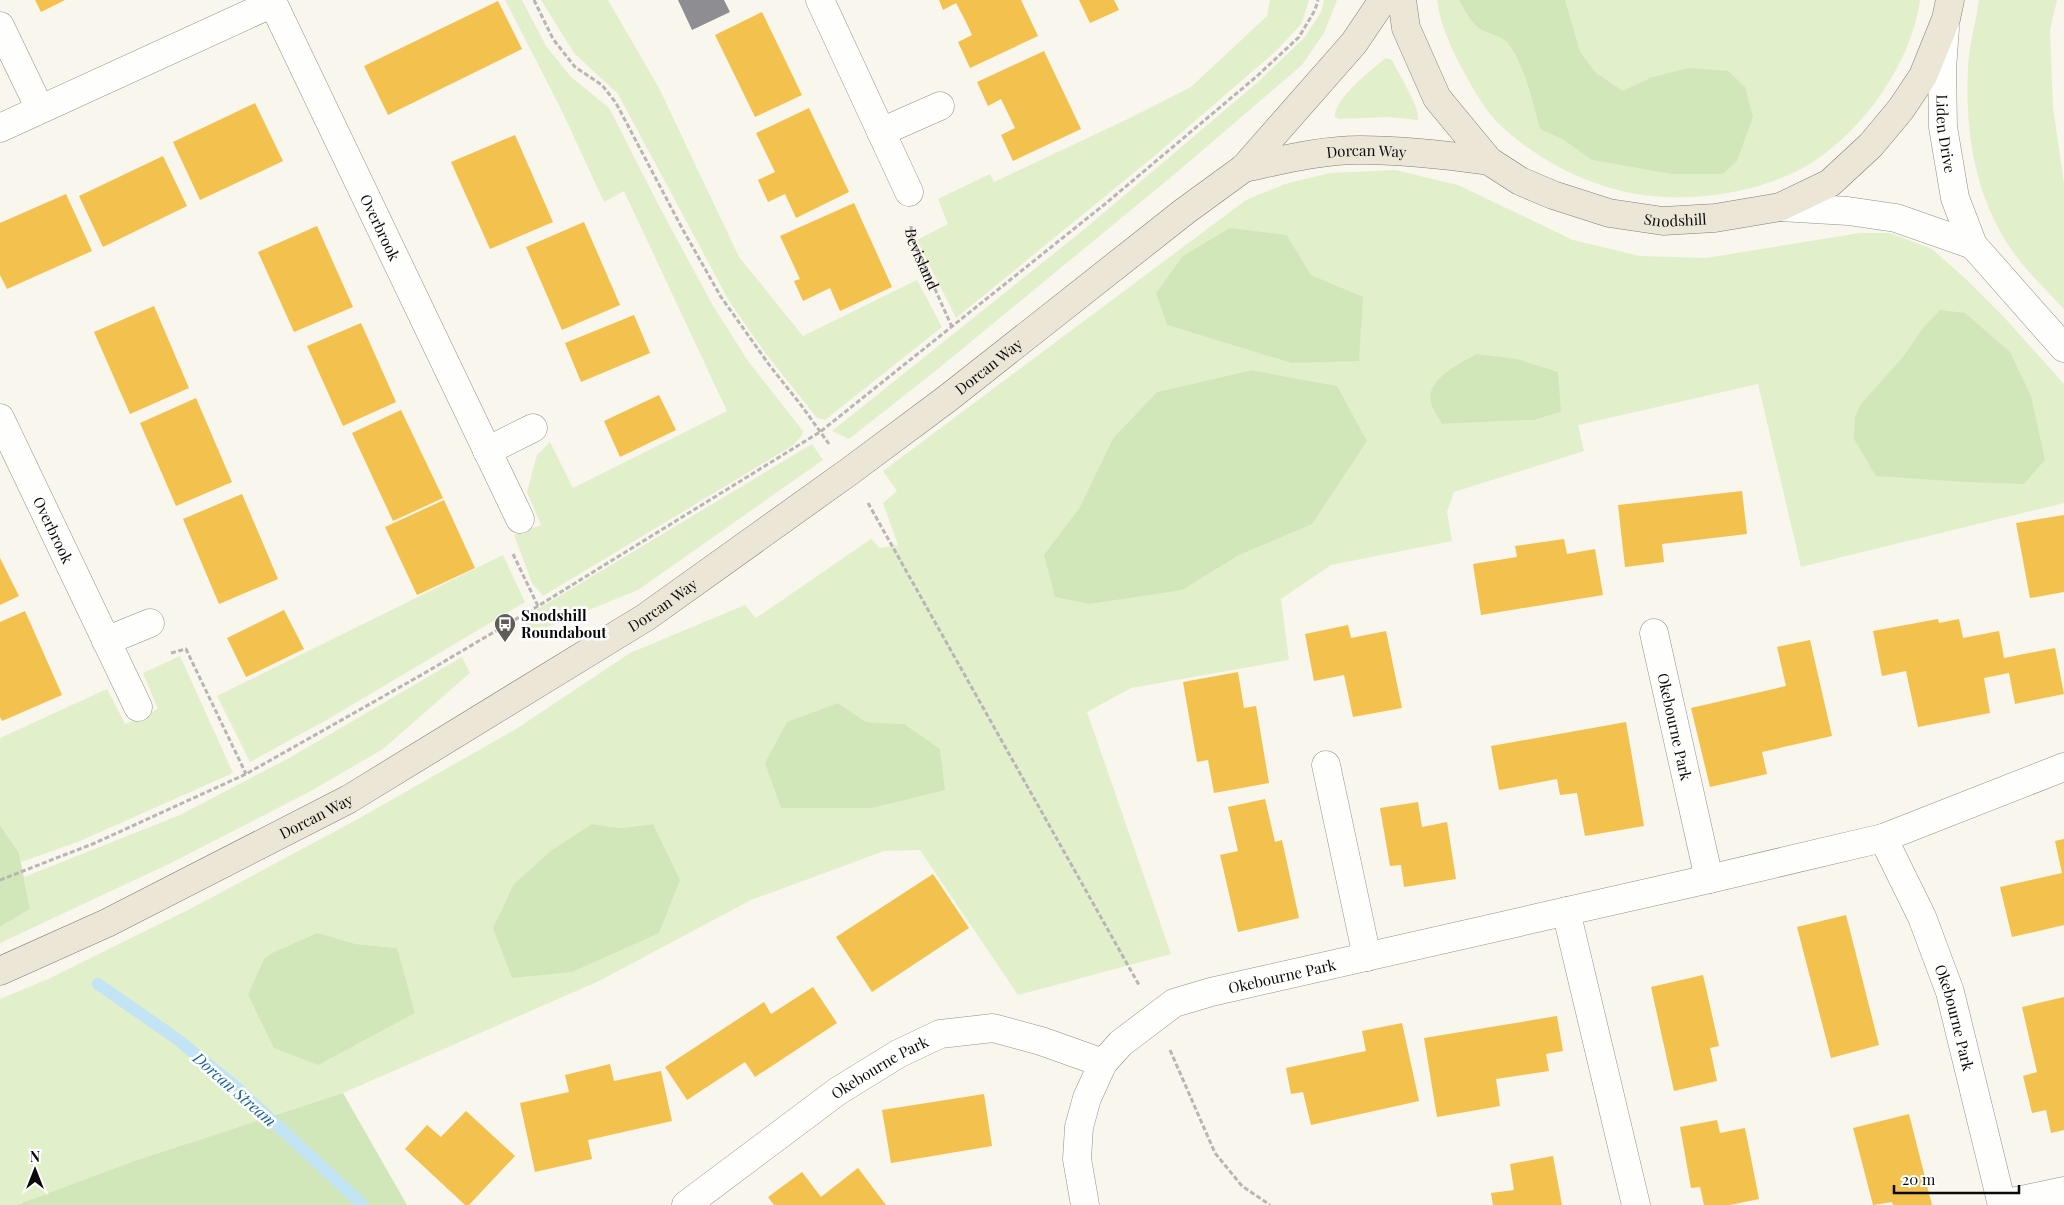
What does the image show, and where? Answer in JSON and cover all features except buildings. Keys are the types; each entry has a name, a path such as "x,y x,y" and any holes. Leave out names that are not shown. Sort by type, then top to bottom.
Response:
{"main road":[{"name":"Dorcan Way","path":"0,971 107,923 349,799 646,617 850,471 948,398 1170,223 1244,168 1354,43 1383,0"},
{"name":"Snodshill","path":"1402,0 1406,28 1437,98 1489,161 1520,181 1553,194 1609,213 1663,221 1715,218 1780,207 1830,183 1871,145 1901,109 1923,76 1948,9"},
{"name":"Dorcan Way","path":"1244,168 1300,156 1359,150 1416,152 1489,161"}],"street":[{"path":"820,0 909,192"},
{"name":"Overbrook","path":"0,128 276,1 520,519"},
{"name":"Liden Drive","path":"1948,9 1942,69 1943,127 1955,198 1973,245 2064,348"},
{"path":"0,26 40,109"},
{"path":"881,132 940,106"},
{"name":"Liden Drive","path":"1780,207 1848,210 1896,218 1973,245"},
{"name":"Overbrook","path":"0,418 138,707"},
{"path":"487,451 533,428"},
{"path":"106,641 150,623"},
{"name":"Okebourne Park","path":"1654,633 1709,880"},
{"path":"1326,765 1367,957"},
{"name":"Okebourne Park","path":"1085,1205 1077,1159 1079,1127 1086,1098 1102,1063 1121,1043 1174,1003 1211,992 1709,880 1883,838 2064,767"},
{"name":"Okebourne Park","path":"1883,838 1922,917 1950,992 2002,1205 2064,1191"},
{"path":"1566,911 1636,1205"},
{"name":"Okebourne Park","path":"686,1205 838,1091 898,1054 940,1034 993,1028 1041,1041 1102,1063"}],"path":[{"path":"534,0 553,40 575,67 602,85 616,103 683,230 722,297 770,366 850,471 1112,934 1156,1017 1215,1154 1242,1186 1270,1205"},
{"path":"0,880 95,843 246,774 423,674 538,606 820,432 1105,204 1256,77 1298,37 1315,10 1318,0"},
{"name":"Bevisland","path":"909,192 912,238 952,327"},
{"path":"520,519 502,529 538,606"},
{"path":"150,623 164,656 186,649 246,774"}],"green space":[{"path":"505,0 522,0 546,46 570,76 609,108 712,304 748,361 803,431 801,437 792,446 543,596 532,583 514,535 541,525 527,492 537,455 550,442 573,488 727,411 624,191 604,202 561,109"},
{"path":"541,0 608,0 659,88 739,257 803,336 917,280 942,327 825,420 817,418 766,354 729,301 618,94 574,53"},
{"path":"1270,0 1309,0 1302,23 1276,51 1152,158 956,318 917,240 948,224 938,199 990,174 994,182 1191,87 1267,16"},
{"path":"1324,0 1337,0 1324,33 1302,65 1176,173 939,368 849,439 832,431 1087,227 1258,82 1305,37 1321,12"},
{"path":"1437,0 1920,0 1911,37 1889,82 1867,113 1832,147 1813,162 1789,175 1764,184 1736,192 1708,196 1679,197 1651,196 1598,184 1559,167 1511,135 1490,114 1465,74 1444,29"},
{"path":"1459,0 1565,0 1580,52 1596,73 1623,91 1650,78 1688,68 1728,71 1745,87 1753,117 1737,161 1723,174 1672,174 1592,160 1564,140 1540,129 1527,84 1513,50 1507,42 1476,25"},
{"path":"1979,0 2057,0 2050,30 2053,108 2064,183 2064,309 2028,271 2009,246 1987,204 1980,182 1970,137 1967,91 1970,51"},
{"path":"1386,58 1392,60 1408,91 1416,108 1418,120 1388,117 1339,119 1335,117 1336,110 1346,94"},
{"path":"1395,170 1458,185 1573,240 1640,256 1706,258 1860,233 1890,233 1932,249 1966,279 2003,316 2064,384 2064,503 1801,567 1758,384 1578,425 1584,451 1454,492 1447,512 1452,541 1331,565 1281,599 1289,660 1131,688 1087,712 1171,954 1018,995 920,850 884,851 751,900 599,981 343,1093 134,1161 16,1205 0,1205 0,999 48,979 190,909 358,819 516,729 630,653 745,605 756,618 871,539 880,548 898,545 883,503 897,491 883,471 1246,200 1285,184 1330,173","holes":["1287,235 1311,275 1291,363 1167,325","1922,329 1854,439 1902,358","1252,370 1337,386 1239,555 1182,589 1090,604 1045,555 1080,507 1113,438 1157,392","1431,403 1561,412 1534,420 1443,424","838,703 866,722 904,724 765,763","592,824 621,828 653,824 493,928","318,933 356,944 397,948 274,1048"]},
{"path":"1230,228 1287,235 1311,275 1363,297 1359,361 1291,363 1167,325 1156,293 1183,256"},
{"path":"1940,310 1965,313 2010,352 2031,396 2045,460 2024,484 1876,476 1854,439 1855,417 1860,405 1902,358 1922,329"},
{"path":"1476,354 1517,359 1558,372 1561,412 1534,420 1442,424 1431,403 1433,387 1445,373"},
{"path":"1252,370 1337,386 1367,441 1312,524 1239,555 1182,590 1090,604 1055,597 1044,555 1080,507 1113,438 1157,392"},
{"path":"812,444 823,460 638,590 532,633 523,618"},
{"path":"503,555 525,602 330,718 250,762 217,696"},
{"path":"180,656 233,773 80,841 21,862 19,853 0,825 0,738 107,689 125,724 158,709 143,673"},
{"path":"462,657 470,673 383,749 311,791 171,863 0,943 0,927 30,909 24,877 180,815 291,757"},
{"path":"838,703 866,722 904,724 940,749 945,790 872,808 781,808 765,763 787,722"},
{"path":"592,824 621,828 653,824 680,880 659,933 572,972 512,978 493,928 514,884 552,850"},
{"path":"0,825 19,853 30,909 0,927"},
{"path":"318,933 356,944 397,948 415,1013 318,1065 274,1048 248,995 264,959 274,952"},
{"path":"343,1093 407,1205 16,1205 134,1161"}],"waterway":[{"name":"Dorcan Stream","path":"98,984 177,1039 236,1087 363,1205"}],"place":[{"name":"Snodshill Roundabout","path":"505,643"}]}
